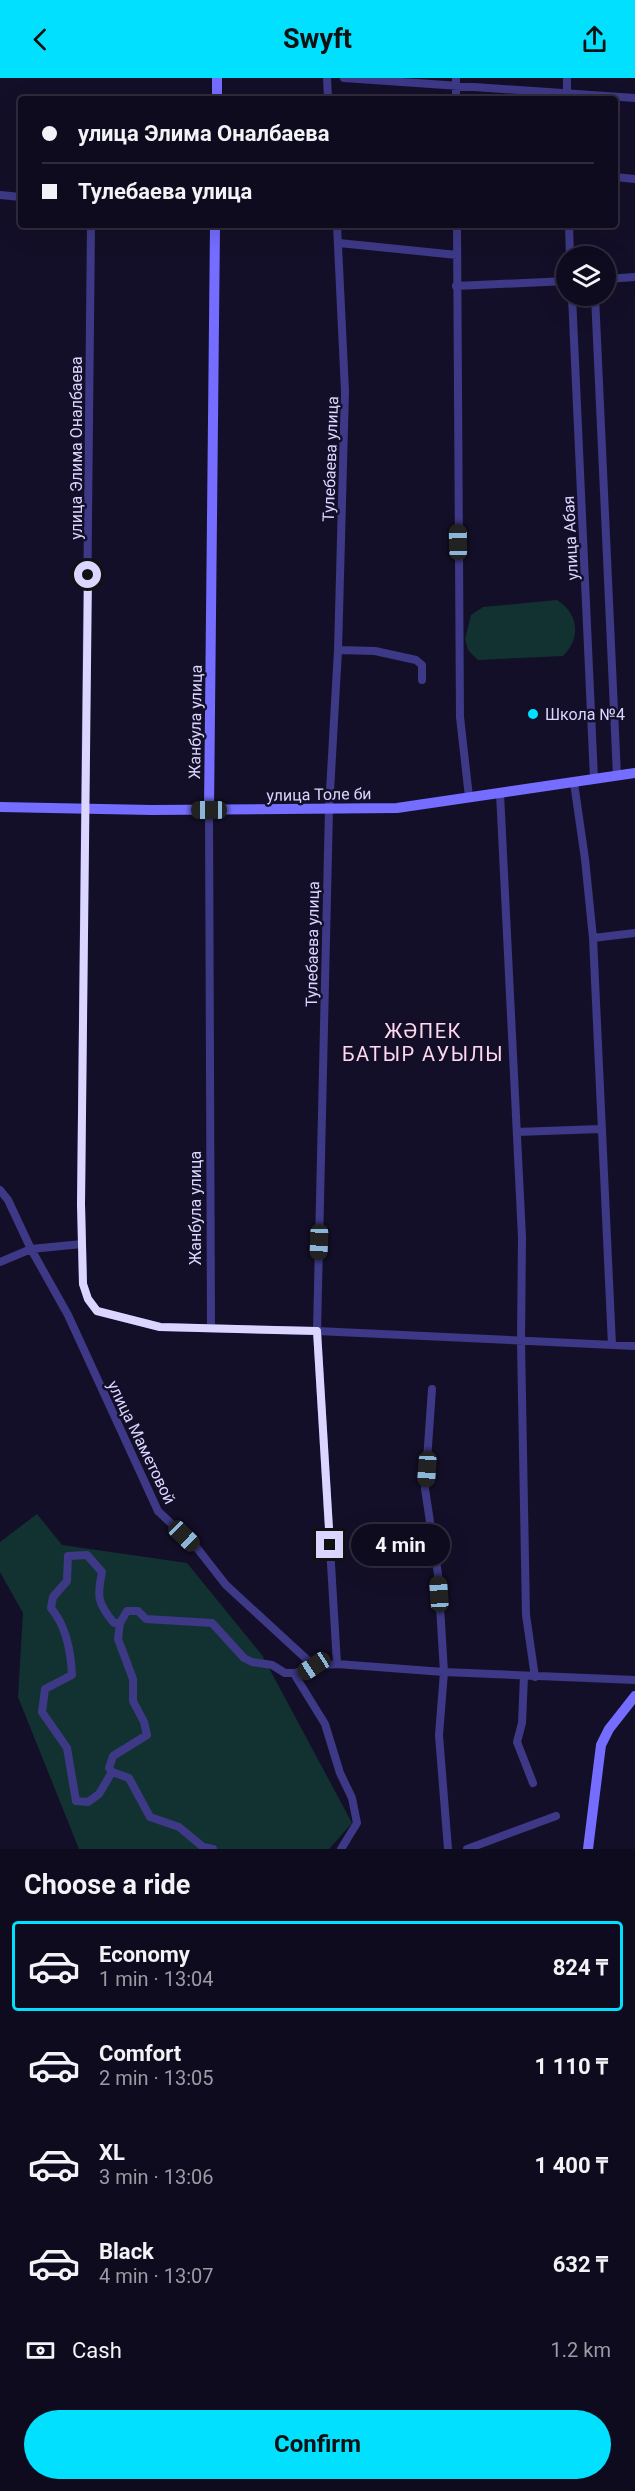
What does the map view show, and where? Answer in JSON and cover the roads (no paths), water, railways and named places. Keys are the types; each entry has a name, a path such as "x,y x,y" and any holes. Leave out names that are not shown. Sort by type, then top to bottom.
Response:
{"street":[{"path":"217,78 217,96"},
{"path":"327,78 328,96"},
{"path":"344,78 456,81 560,96"},
{"path":"567,78 567,96"},
{"path":"618,98 635,98"},
{"path":"618,177 635,179"},
{"path":"0,195 18,197"},
{"name":"улица Элима Оналбаева","path":"91,228 83,1284 88,1299 97,1311 160,1327 211,1328"},
{"name":"Жанбула улица","path":"211,1328 209,810 215,228"},
{"name":"Тулебаева улица","path":"337,1664 317,1331 329,808 338,650 345,391 338,228"},
{"path":"457,228 460,717 469,797"},
{"path":"569,228 570,246"},
{"path":"339,243 457,255"},
{"path":"616,278 635,277"},
{"path":"456,286 556,281"},
{"name":"улица Абая","path":"572,306 594,779"},
{"path":"595,306 617,776"},
{"path":"338,650 375,651 416,660 422,665 422,680"},
{"name":"улица Толе би","path":"0,807 209,810 397,808 635,773"},
{"path":"574,783 585,859 592,938 612,1345"},
{"path":"500,793 522,1237 521,1342 526,1615 535,1677"},
{"path":"592,938 635,933"},
{"path":"517,1132 600,1129"},
{"name":"улица Маметовой","path":"0,1190 8,1200 31,1249 68,1315 158,1511 197,1548 226,1586 314,1666"},
{"path":"0,1262 31,1249 82,1244"},
{"path":"211,1328 635,1346"},
{"path":"432,1389 425,1489 438,1574 444,1672 439,1735 448,1849"},
{"path":"112,1772 99,1794 88,1802 76,1801 67,1748 42,1712 45,1689 72,1675 72,1662 61,1621 51,1608 53,1597 68,1581 68,1556 87,1555 102,1572 97,1595 104,1612 114,1623 120,1623"},
{"path":"213,1849 203,1846 179,1827 150,1817 129,1778 112,1772 109,1768 113,1756 147,1735 144,1722 134,1701 132,1678 118,1639 120,1623 127,1611 138,1611 147,1619 212,1623 244,1658 252,1662 272,1665 285,1673 295,1673 314,1666 337,1664 535,1677 635,1680"},
{"path":"314,1666 296,1677 325,1724 340,1773 352,1798 357,1823 341,1849"},
{"path":"524,1676 522,1723 517,1742 533,1783"},
{"path":"588,1849 601,1746 614,1722 635,1696"},
{"path":"467,1849 556,1816"}],"place":[{"name":"Школа №4","path":"533,714"}],"district":[{"name":"ЖӘПЕК БАТЫР АУЫЛЫ","path":"423,1042"}]}
